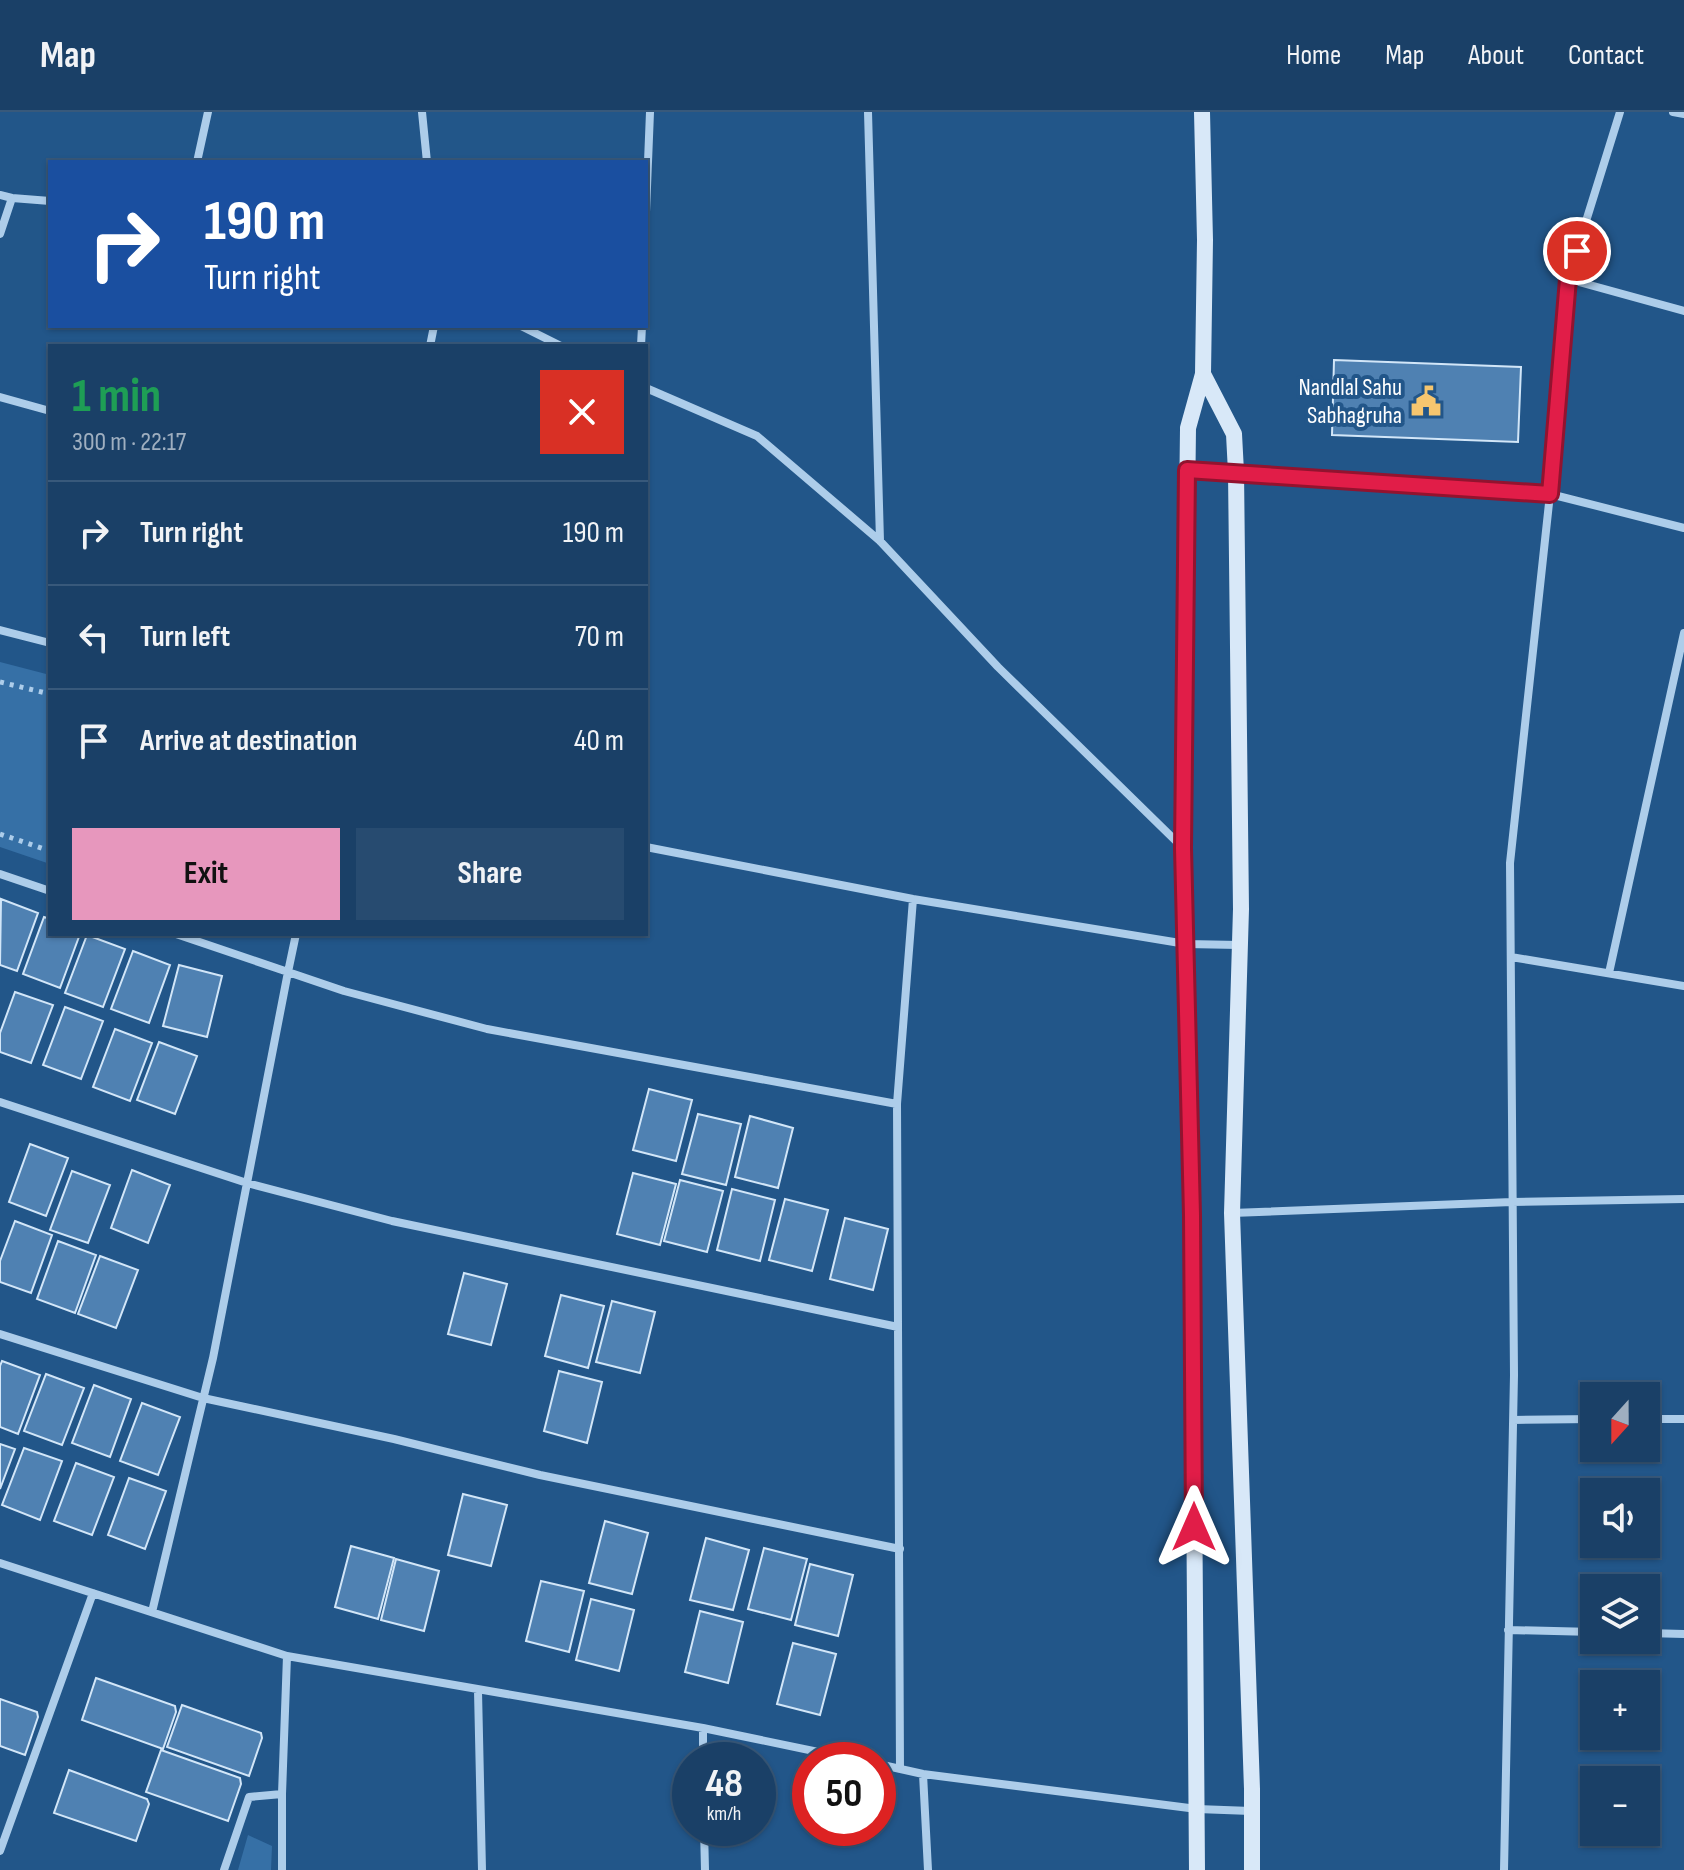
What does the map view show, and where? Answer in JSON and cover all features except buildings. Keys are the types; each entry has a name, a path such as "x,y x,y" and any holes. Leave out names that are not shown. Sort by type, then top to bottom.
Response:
{"main road":[{"path":"1197,1870 1192,1230 1183,848 1188,428 1203,374 1205,240 1202,112"},
{"path":"1203,374 1234,434 1236,472 1241,909 1232,1213 1244,1514 1252,1870"}],"street":[{"path":"197,160 208,112"},
{"path":"422,112 427,160"},
{"path":"648,162 650,112"},
{"path":"868,112 880,541"},
{"path":"1504,1870 1513,1420 1510,863 1550,494 1568,279 1620,112"},
{"path":"1673,112 1684,114"},
{"path":"0,195 48,201"},
{"path":"0,234 12,198"},
{"path":"1568,279 1684,311"},
{"path":"525,328 557,344"},
{"path":"648,389 757,436 880,541 998,667 1183,848"},
{"path":"0,397 48,410"},
{"path":"1187,470 1550,494 1684,528"},
{"path":"0,630 48,642"},
{"path":"1609,973 1684,633"},
{"path":"648,847 913,899 1186,944 1239,945"},
{"path":"0,874 48,890"},
{"path":"900,1769 897,1104 913,899"},
{"path":"182,936 344,991 487,1029 897,1104"},
{"path":"152,1612 203,1398 296,936"},
{"path":"1511,957 1684,986"},
{"path":"0,1102 247,1183 392,1221 898,1327"},
{"path":"1232,1213 1684,1199"},
{"path":"0,1334 203,1398 394,1439 540,1475 900,1549"},
{"path":"1513,1420 1580,1419"},
{"path":"1660,1419 1684,1419"},
{"path":"0,1563 287,1656 703,1728 792,1746"},
{"path":"0,1851 93,1593"},
{"path":"1508,1630 1580,1632"},
{"path":"1660,1633 1684,1634"},
{"path":"282,1870 287,1656"},
{"path":"478,1691 482,1870"},
{"path":"703,1728 703,1742"},
{"path":"896,1768 1197,1809 1252,1812"},
{"path":"923,1774 928,1870"},
{"path":"224,1870 249,1797 282,1794"},
{"path":"704,1846 705,1870"}],"path":[{"path":"0,682 48,694"},
{"path":"0,834 48,850"}],"shaded area":[{"path":"0,662 48,674 48,863 0,847"},
{"path":"248,1835 272,1846 271,1870 238,1870"}],"place":[{"name":"Nandlal Sahu Sabhagruha","path":"1426,401"}],"route":[{"path":"1194,1527 1192,1215 1183,848 1187,470 1550,494 1568,279 1577,251"}]}
